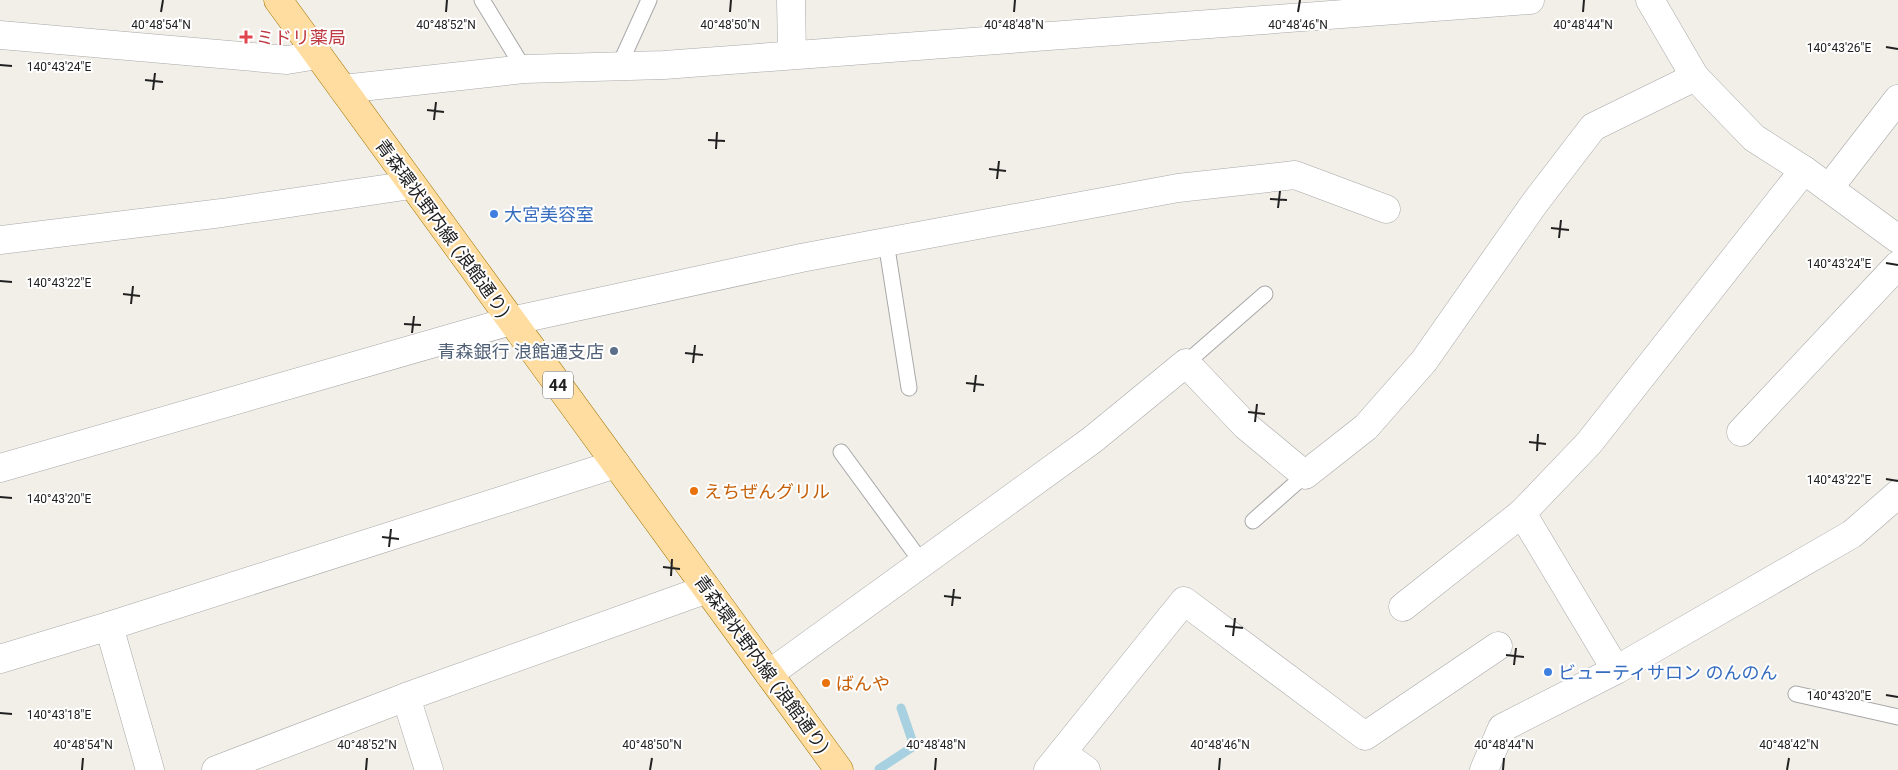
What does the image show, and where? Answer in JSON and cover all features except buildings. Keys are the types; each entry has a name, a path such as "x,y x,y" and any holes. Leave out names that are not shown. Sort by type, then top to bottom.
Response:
{"main road":[{"name":"青森環状野内線 (浪館通り)","path":"278,0 839,770"}],"street":[{"path":"791,0 792,54"},
{"path":"343,89 524,69 664,65 1287,9 1530,0"},
{"path":"1650,0 1695,78 1754,138 1830,188 1898,239"},
{"path":"0,35 287,60 318,55"},
{"path":"769,674 1092,440 1186,363 1246,426 1306,475 1366,427 1424,361 1534,204 1593,127 1695,78"},
{"path":"1830,188 1898,99"},
{"path":"1403,607 1522,512 1589,443 1804,170"},
{"path":"0,468 511,321 801,258 886,242 1178,188 1295,175 1386,209"},
{"path":"0,240 222,213 411,185"},
{"path":"1741,432 1898,265"},
{"path":"0,659 616,464"},
{"path":"1484,770 1502,728 1616,670 1852,534 1898,494"},
{"path":"1522,512 1616,670"},
{"path":"216,770 406,697 707,589"},
{"path":"1086,770 1055,762 1184,601 1365,736 1498,646"},
{"path":"108,626 150,770"},
{"path":"406,697 429,770"}],"lane":[{"path":"482,0 524,69"},
{"path":"619,66 649,0"},
{"path":"886,242 909,388"},
{"path":"1186,363 1265,294"},
{"path":"841,452 923,564"},
{"path":"1253,521 1306,475"},
{"path":"1796,694 1898,717"}],"waterway":[{"path":"879,769 914,746 901,708"}],"place":[{"name":"ミドリ薬局","path":"246,37"},
{"name":"大宮美容室","path":"494,214"},
{"name":"青森銀行 浪館通支店","path":"614,351"},
{"name":"えちぜんグリル","path":"694,491"},
{"name":"ビューティサロン のんのん","path":"1548,672"},
{"name":"ばんや","path":"826,683"}]}
